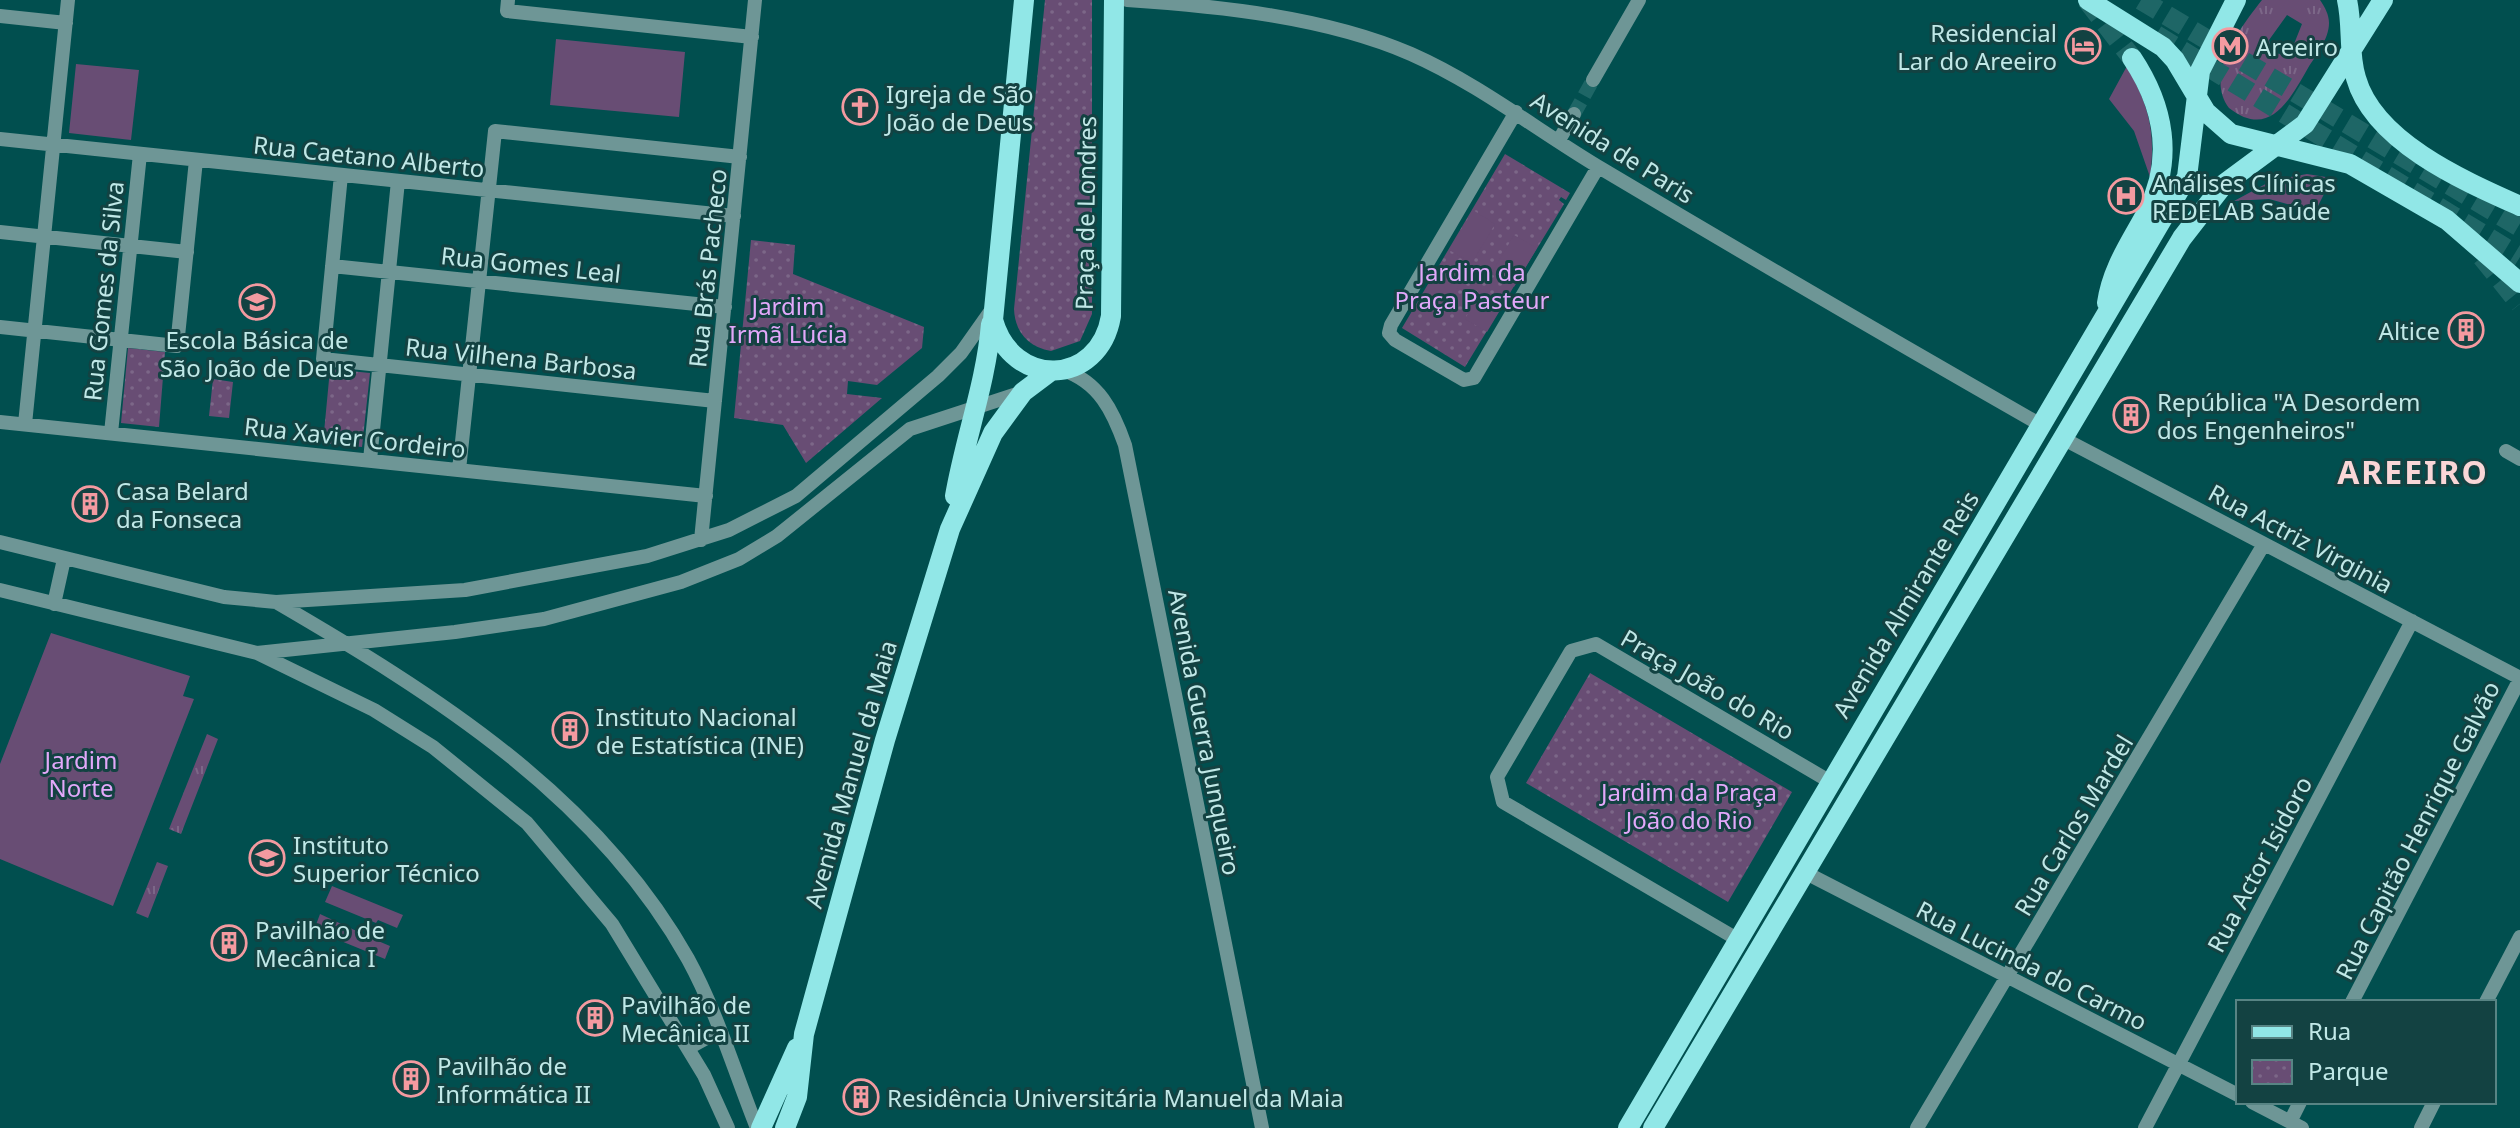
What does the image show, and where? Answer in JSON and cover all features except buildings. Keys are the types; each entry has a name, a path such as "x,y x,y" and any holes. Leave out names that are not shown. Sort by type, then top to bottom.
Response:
{"main road":[{"path":"1024,0 993,308 996,332 1008,352 1028,366 1057,370"},
{"name":"Praça de Londres","path":"1057,370 1076,366 1096,351 1104,341 1111,316 1114,0"},
{"path":"2088,0 2163,47 2212,120 2231,134 2350,164 2469,235 2520,283"},
{"name":"Avenida Almirante Reis","path":"1628,1128 1829,781 2187,177 2197,96 2206,55 2236,0"},
{"path":"2347,0 2351,22 2349,49 2365,101 2391,133 2480,188 2520,206"},
{"name":"Avenida Almirante Reis","path":"1653,1128 2062,438 2202,210 2233,175 2305,124 2349,49 2383,0"},
{"path":"2104,319 2113,276 2152,202 2163,159 2159,112 2132,58"},
{"name":"Avenida Manuel da Maia","path":"785,1128 797,1097 804,1034 885,740 950,529 974,408 987,362 993,308"},
{"name":"Avenida Manuel da Maia","path":"950,529 989,439 1023,392 1057,370"},
{"path":"2041,425 2062,438"},
{"path":"1784,861 1806,873"},
{"name":"Avenida Manuel da Maia","path":"759,1128 804,1034"}],"street":[{"path":"25,424 68,0"},
{"name":"Rua Brás Pacheco","path":"701,540 755,0"},
{"name":"Avenida de Paris","path":"1127,0 1230,9 1302,22 1380,43 1440,68 1516,112 1598,167 2041,425"},
{"path":"1593,80 1639,0"},
{"path":"508,6 752,37"},
{"path":"0,16 66,23"},
{"path":"1516,112 1391,325 1389,333 1395,340 1461,379 1474,378 1598,167"},
{"path":"1559,140 1574,114"},
{"path":"459,470 495,131 740,157"},
{"name":"Rua Caetano Alberto","path":"0,139 734,216"},
{"name":"Rua Gomes da Silva","path":"111,433 140,154"},
{"path":"0,327 177,346 196,160"},
{"path":"332,266 341,175"},
{"path":"370,460 398,181"},
{"path":"0,232 187,252"},
{"name":"Rua Gomes Leal","path":"332,266 725,307"},
{"name":"Rua Vilhena Barbosa","path":"332,266 323,359 715,401"},
{"path":"0,542 224,597 276,602 413,595 496,586 647,556 701,540 767,514 811,485 951,364 993,308"},
{"name":"Avenida Guerra Junqueiro","path":"1057,370 1083,378 1100,392 1125,445 1262,1128"},
{"path":"257,653 455,632 568,614 700,576 777,536 901,434 1023,392"},
{"name":"Rua Xavier Cordeiro","path":"0,422 706,496"},
{"name":"Rua Actriz Virginia","path":"2062,438 2520,678"},
{"path":"2506,451 2520,459"},
{"name":"Rua Carlos Mardel","path":"1917,1128 2009,978 2264,544"},
{"path":"54,604 64,559"},
{"path":"0,590 257,653 374,710 433,747 527,823 612,924 688,1048 728,1128"},
{"path":"276,602 439,700 547,786 598,837 688,960 759,1128"},
{"name":"Rua Actor Isidoro","path":"2145,1128 2412,621"},
{"name":"Praça João do Rio","path":"1737,939 1503,802 1497,777 1571,651 1596,644 1829,781"},
{"name":"Rua Capitão Henrique Galvão","path":"2353,1000 2520,678"},
{"name":"Rua Lucinda do Carmo","path":"1806,873 2236,1094"},
{"path":"2487,1000 2520,937"},
{"path":"688,1048 719,1031"},
{"path":"2256,1104 2296,1125 2300,1104"},
{"path":"2421,1128 2433,1104"}],"green space":[{"path":"1045,0 1092,0 1092,314 1080,341 1051,351 1036,346 1024,337 1017,325 1014,309"},
{"path":"2262,0 2320,0 2329,23 2322,47 2286,103 2267,118 2256,120 2243,117 2229,108 2222,95 2221,81 2228,52","holes":["2287,15 2302,24 2292,49 2279,54 2271,49 2269,40"]},
{"path":"556,39 685,52 679,117 550,105"},
{"path":"76,64 139,70 131,140 69,133"},
{"path":"2127,66 2141,94 2149,120 2152,146 2150,177 2134,131 2109,99"},
{"name":"Jardim da Praça Pasteur","path":"1505,154 1570,193 1566,200 1561,197 1559,200 1564,204 1465,367 1402,328"},
{"path":"2307,174 2332,178 2315,212 2269,199 2234,201 2273,180"},
{"path":"1473,210 1495,224 1472,263 1449,250"},
{"path":"1514,235 1537,248 1514,287 1491,274"},
{"name":"Jardim Irmã Lúcia","path":"751,240 795,245 793,274 924,327 922,348 877,385 848,381 847,394 882,398 806,463 783,425 734,418"},
{"path":"1441,265 1463,278 1446,308 1423,294"},
{"path":"1482,289 1505,302 1487,332 1465,319"},
{"path":"128,348 165,352 159,427 121,423"},
{"path":"330,369 370,373 362,447 323,443"},
{"path":"213,379 233,382 229,418 209,416"},
{"name":"Jardim Norte","path":"51,633 190,676 183,696 194,699 113,906 0,859 0,764"},
{"name":"Jardim da Praça João do Rio","path":"1590,673 1792,792 1728,902 1526,783"},
{"path":"207,734 218,739 181,834 169,829"},
{"path":"157,862 168,866 148,918 136,913"},
{"path":"332,886 403,915 397,928 378,920 376,923 325,902"},
{"path":"320,914 363,934 372,934 371,938 390,946 385,959 314,930"}],"tunnel":[{"path":"2087,0 2132,58"},
{"path":"2141,0 2520,227"},
{"path":"2156,35 2520,257"},
{"path":"1574,114 1593,80"},
{"path":"2482,257 2520,304"}],"place":[{"name":"Residencial Lar do Areeiro","path":"2083,46"},
{"name":"Areeiro","path":"2230,46"},
{"name":"Igreja de São João de Deus","path":"860,107"},
{"name":"Análises Clínicas REDELAB Saúde","path":"2126,196"},
{"name":"Escola Básica de São João de Deus","path":"257,302"},
{"name":"Altice","path":"2466,330"},
{"name":"República \"A Desordem dos Engenheiros\"","path":"2131,415"},
{"name":"Casa Belard da Fonseca","path":"90,504"},
{"name":"Instituto Nacional de Estatística (INE)","path":"570,730"},
{"name":"Instituto Superior Técnico","path":"267,858"},
{"name":"Pavilhão de Mecânica I","path":"229,943"},
{"name":"Pavilhão de Mecânica II","path":"595,1018"},
{"name":"Pavilhão de Informática II","path":"411,1079"},
{"name":"Residência Universitária Manuel da Maia","path":"861,1097"}],"district":[{"name":"AREEIRO","path":"2413,471"}]}
